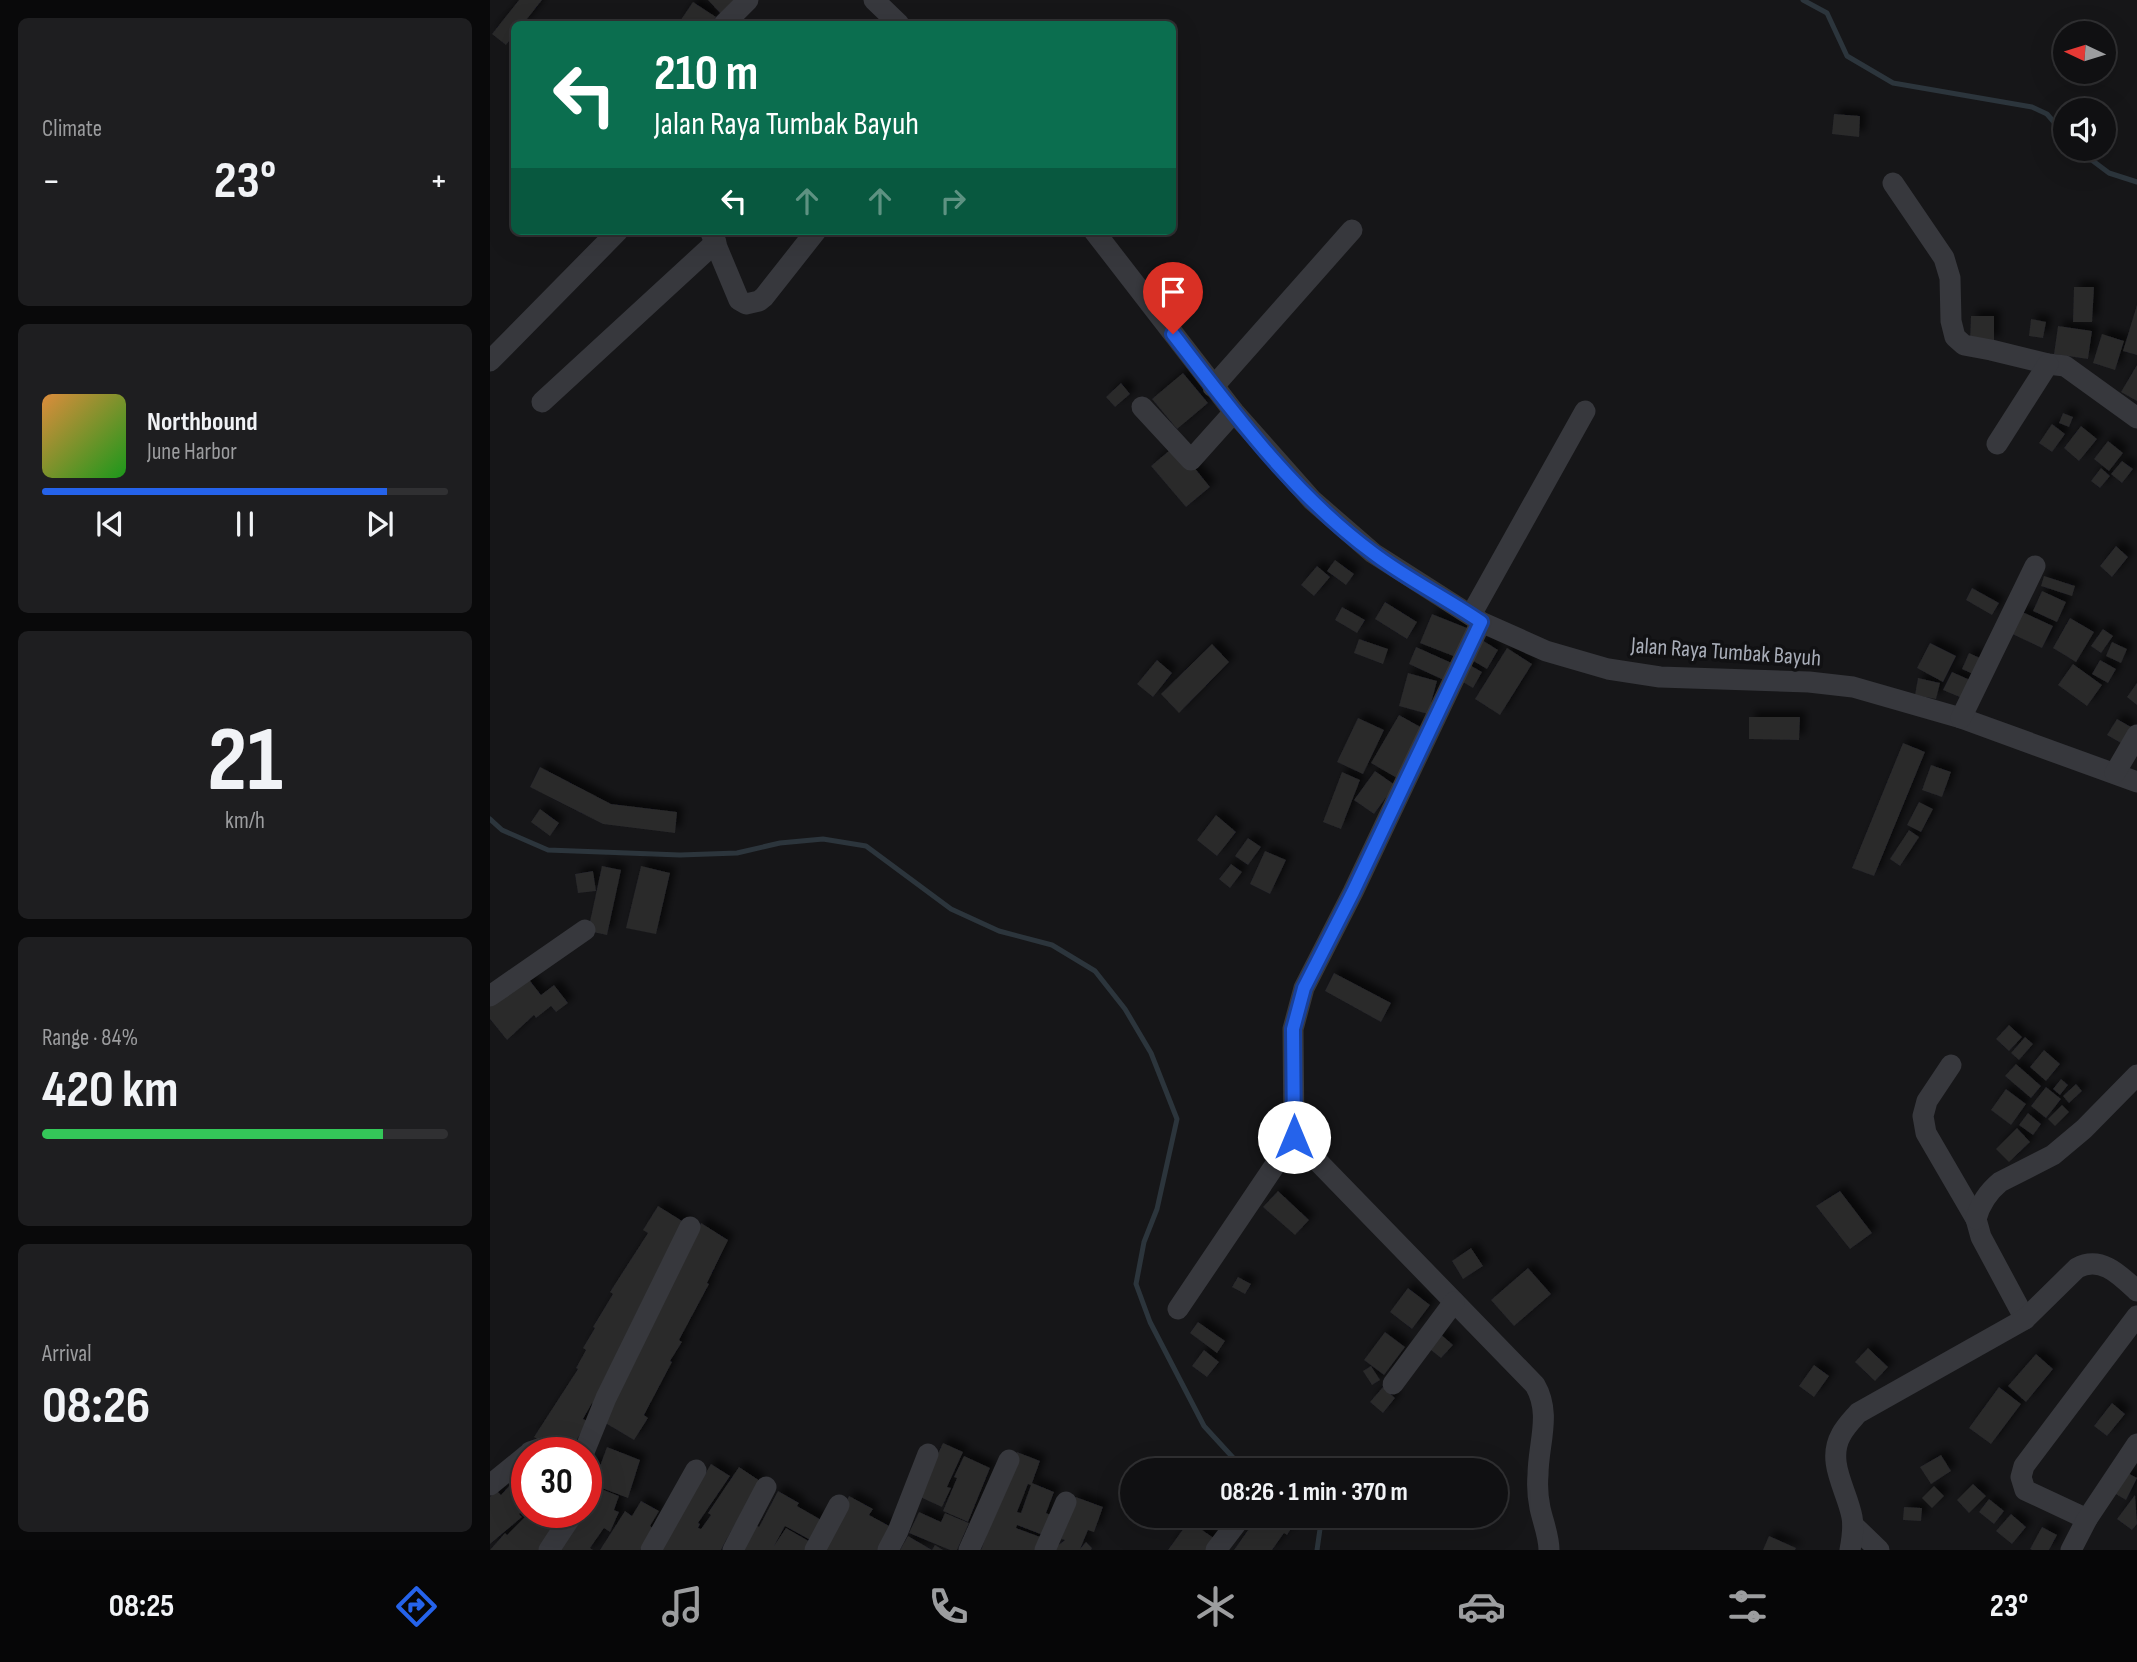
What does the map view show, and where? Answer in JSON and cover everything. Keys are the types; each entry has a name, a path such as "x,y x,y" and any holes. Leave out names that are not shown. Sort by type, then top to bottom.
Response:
{"street":[{"path":"727,21 748,0"},
{"path":"874,0 896,21"},
{"path":"1893,183 1944,258 1950,278 1951,321 1955,337 1964,345 2048,365 2065,366 2137,418"},
{"path":"1213,387 1352,230"},
{"path":"490,361 614,235"},
{"path":"542,402 713,237 739,300 746,304 759,301 764,296 813,235"},
{"name":"Jalan Raya Tumbak Bayuh","path":"1097,235 1213,387 1312,500 1373,553 1476,619 1546,651 1608,669 1660,677 1809,682 1853,687 1961,718 2137,782"},
{"path":"1997,444 2048,365"},
{"path":"1142,407 1191,460 1234,412"},
{"path":"1178,1309 1294,1137 1293,1029 1304,988 1353,892 1476,619 1585,411"},
{"path":"1961,718 2035,566"},
{"path":"2115,773 2137,735"},
{"path":"490,996 585,930"},
{"path":"1951,1065 1927,1101 1923,1116 1926,1133 1976,1219 1981,1237 2025,1319"},
{"path":"1976,1219 1979,1206 1993,1188 2053,1156 2137,1075"},
{"path":"1294,1137 1535,1385 1542,1398 1544,1412 1538,1475 1539,1505 1549,1550"},
{"path":"590,1437 606,1398 690,1227"},
{"path":"1850,1550 1852,1516 1838,1473 1836,1453 1840,1436 1858,1413 2025,1319 2086,1262 2103,1265 2137,1291"},
{"path":"1393,1384 1454,1302"},
{"path":"2087,1519 2025,1490 2021,1477 2024,1466 2137,1317"},
{"path":"2071,1550 2087,1519 2137,1444"},
{"path":"888,1550 928,1454"},
{"path":"970,1550 1009,1460"},
{"path":"490,1485 511,1468"},
{"path":"651,1550 696,1470"},
{"path":"733,1550 766,1487"},
{"path":"1045,1550 1066,1502"},
{"path":"815,1550 839,1504"},
{"path":"1853,1525 1878,1550"},
{"path":"549,1550 563,1528"},
{"path":"1216,1550 1233,1528"}],"building":[{"path":"519,0 542,0 525,21 511,21 511,39 506,45 492,34"},
{"path":"708,0 740,0 723,16"},
{"path":"693,2 716,17 713,21 680,21"},
{"path":"1834,114 1860,116 1859,137 1832,134"},
{"path":"2074,287 2094,287 2092,322 2073,322"},
{"path":"2137,305 2137,355 2123,351"},
{"path":"1971,316 1994,316 1994,342 1970,342"},
{"path":"2031,319 2046,322 2043,338 2029,336"},
{"path":"2058,326 2092,331 2088,359 2054,354"},
{"path":"2102,334 2124,341 2115,370 2093,363"},
{"path":"2137,365 2137,401 2121,392"},
{"path":"1183,373 1208,403 1177,429 1152,399"},
{"path":"1121,383 1130,394 1115,407 1106,397"},
{"path":"2063,413 2073,417 2069,427 2059,423"},
{"path":"2052,424 2065,434 2052,452 2039,443"},
{"path":"2081,426 2097,439 2079,461 2064,448"},
{"path":"2108,441 2123,453 2109,471 2094,459"},
{"path":"1176,445 1210,487 1186,507 1151,466"},
{"path":"2122,461 2133,469 2122,483 2111,474"},
{"path":"2101,468 2110,476 2100,488 2091,481"},
{"path":"2116,546 2128,557 2112,577 2100,566"},
{"path":"1335,560 1354,574 1346,585 1327,571"},
{"path":"1317,566 1330,577 1314,596 1301,585"},
{"path":"2044,576 2075,586 2072,596 2041,586"},
{"path":"1972,588 1999,603 1992,615 1966,600"},
{"path":"2042,591 2066,602 2057,622 2033,611"},
{"path":"1385,602 1417,622 1407,639 1375,619"},
{"path":"1342,607 1365,620 1357,633 1335,620"},
{"path":"2018,610 2053,626 2042,648 2008,632"},
{"path":"1432,614 1467,628 1456,657 1420,643"},
{"path":"2070,618 2094,632 2076,662 2053,648"},
{"path":"2103,629 2113,636 2101,653 2091,646"},
{"path":"1359,639 1388,649 1383,664 1354,653"},
{"path":"1482,640 1498,650 1487,669 1470,659"},
{"path":"2112,642 2127,649 2121,663 2106,656"},
{"path":"1930,643 1956,656 1943,682 1917,668"},
{"path":"1212,644 1229,662 1179,713 1161,694"},
{"path":"1416,647 1454,664 1446,681 1409,664"},
{"path":"1507,648 1532,664 1500,715 1475,699"},
{"path":"1969,653 1980,658 1973,674 1962,669"},
{"path":"1157,660 1172,673 1153,697 1137,684"},
{"path":"2100,660 2116,669 2108,683 2092,674"},
{"path":"1466,663 1482,672 1473,688 1456,678"},
{"path":"2073,664 2102,685 2087,706 2058,685"},
{"path":"1952,672 1970,680 1962,698 1943,690"},
{"path":"1408,673 1437,681 1428,714 1399,706"},
{"path":"1918,678 1940,683 1936,699 1915,695"},
{"path":"2137,683 2137,705 2127,697"},
{"path":"1399,715 1424,729 1397,778 1371,763"},
{"path":"1749,717 1800,717 1799,740 1749,739"},
{"path":"1358,718 1384,730 1363,774 1337,762"},
{"path":"2117,719 2131,727 2121,743 2107,735"},
{"path":"1903,743 1925,752 1874,876 1852,868"},
{"path":"1931,765 1951,772 1942,797 1922,790"},
{"path":"540,767 611,804 677,812 675,833 603,824 530,787"},
{"path":"1375,771 1395,785 1374,814 1354,800"},
{"path":"1342,772 1360,780 1341,829 1323,822"},
{"path":"1919,802 1933,809 1921,832 1907,825"},
{"path":"540,809 559,823 550,836 531,822"},
{"path":"1216,815 1236,832 1217,856 1197,840"},
{"path":"1909,830 1919,837 1900,866 1890,859"},
{"path":"1248,838 1261,847 1248,865 1235,856"},
{"path":"1265,851 1286,860 1270,894 1250,884"},
{"path":"1231,864 1242,872 1230,888 1219,879"},
{"path":"602,866 621,870 607,935 588,931"},
{"path":"641,866 670,873 656,934 626,928"},
{"path":"593,871 596,891 578,893 575,874"},
{"path":"1334,973 1391,1003 1381,1022 1325,991"},
{"path":"527,977 541,995 554,985 568,1003 556,1012 551,1006 536,1018 534,1015 507,1040 490,1019 490,1004"},
{"path":"2009,1025 2022,1037 2009,1051 1996,1039"},
{"path":"2025,1037 2033,1044 2019,1060 2011,1053"},
{"path":"2044,1050 2060,1064 2046,1081 2030,1067"},
{"path":"2016,1064 2041,1086 2031,1098 2005,1076"},
{"path":"2061,1079 2068,1085 2060,1095 2053,1089"},
{"path":"2076,1084 2082,1091 2069,1103 2063,1096"},
{"path":"2046,1087 2061,1099 2046,1118 2031,1106"},
{"path":"2006,1089 2026,1104 2011,1125 1991,1110"},
{"path":"2062,1105 2069,1112 2055,1126 2048,1119"},
{"path":"2028,1113 2041,1124 2033,1135 2019,1125"},
{"path":"2017,1128 2030,1142 2009,1162 1996,1149"},
{"path":"1278,1191 1309,1220 1295,1235 1263,1207"},
{"path":"1840,1191 1872,1233 1850,1249 1816,1206"},
{"path":"658,1206 687,1224 594,1405 592,1403 583,1419 588,1421 578,1437 534,1437 578,1369 576,1368 586,1350 583,1348 613,1294 610,1292 648,1233 643,1230"},
{"path":"701,1223 728,1240 707,1283 709,1284 679,1340 682,1342 644,1415 648,1418 634,1440 602,1421"},
{"path":"1471,1248 1483,1266 1463,1279 1452,1261"},
{"path":"1528,1268 1551,1294 1514,1326 1491,1300"},
{"path":"1238,1277 1251,1284 1245,1294 1232,1287"},
{"path":"1408,1288 1430,1305 1412,1329 1390,1312"},
{"path":"1198,1322 1225,1341 1217,1353 1190,1333"},
{"path":"1385,1332 1405,1347 1384,1375 1364,1360"},
{"path":"1438,1332 1453,1345 1441,1358 1426,1346"},
{"path":"1868,1348 1888,1367 1875,1381 1855,1362"},
{"path":"1204,1350 1219,1362 1207,1377 1192,1366"},
{"path":"2036,1354 2053,1369 2026,1402 2008,1386"},
{"path":"1814,1365 1829,1376 1814,1397 1799,1386"},
{"path":"1371,1366 1380,1380 1372,1385 1363,1371"},
{"path":"1383,1387 1395,1398 1383,1413 1370,1402"},
{"path":"1999,1387 2021,1404 1991,1444 1969,1428"},
{"path":"2112,1403 2125,1414 2107,1436 2094,1426"},
{"path":"943,1443 963,1452 947,1487 951,1488 942,1507 918,1496"},
{"path":"607,1447 640,1460 628,1498 602,1488 602,1461"},
{"path":"1017,1452 1040,1461 1032,1483 1054,1492 1046,1513 1051,1515 1043,1535 1017,1525 1016,1528 1043,1538 1038,1550 981,1550","holes":["1028,1484 1031,1485 1021,1513 1017,1512"]},
{"path":"1941,1455 1951,1471 1931,1484 1920,1467"},
{"path":"964,1456 990,1468 968,1522 943,1511"},
{"path":"711,1464 730,1476 698,1523 698,1528 701,1529 711,1515 708,1513 739,1467 760,1481 721,1550 660,1550"},
{"path":"2126,1472 2137,1478 2126,1500 2114,1493"},
{"path":"511,1484 511,1526 490,1544 490,1497 496,1490 501,1495"},
{"path":"1973,1484 1986,1496 1969,1513 1957,1500"},
{"path":"1934,1486 1944,1496 1932,1508 1922,1498"},
{"path":"602,1489 619,1496 614,1510 619,1512 610,1532 604,1528 590,1548 593,1550 559,1550 573,1528 602,1528"},
{"path":"778,1491 823,1521 812,1541 785,1526 774,1546 786,1528 812,1543 808,1550 740,1550 756,1525 759,1527"},
{"path":"2135,1495 2137,1524 2132,1530 2117,1519"},
{"path":"849,1496 873,1509 869,1515 893,1528 880,1550 822,1550"},
{"path":"1073,1496 1103,1507 1094,1532 1088,1530 1080,1549 1086,1542 1091,1550 1056,1550 1065,1540 1061,1539 1068,1522"},
{"path":"1989,1499 2004,1511 1994,1524 1979,1512"},
{"path":"641,1501 659,1511 640,1550 600,1550 625,1511 632,1516"},
{"path":"1904,1507 1922,1508 1921,1521 1903,1520"},
{"path":"919,1512 941,1522 945,1513 969,1523 957,1550 950,1550 909,1533"},
{"path":"2011,1514 2026,1527 2012,1544 1996,1531"},
{"path":"2042,1527 2057,1535 2049,1550 2032,1550 2030,1549"},
{"path":"514,1528 561,1528 544,1550 490,1550 505,1533 507,1535"},
{"path":"1184,1528 1199,1528 1221,1543 1216,1550 1168,1550"},
{"path":"1250,1528 1291,1528 1287,1535 1284,1533 1272,1550 1234,1550"},
{"path":"908,1536 932,1550 900,1550"},
{"path":"1769,1536 1796,1548 1763,1550"}],"waterway":[{"path":"1803,0 1827,13 1847,56 1893,83 2032,107 2047,114 2053,121"},
{"path":"2093,161 2109,173 2137,182"},
{"path":"490,819 502,830 548,850 680,855 737,853 780,843 823,839 866,846 951,909 999,931 1052,945 1095,971 1125,1009 1151,1053 1177,1119 1157,1209 1144,1242 1136,1284 1150,1322 1204,1426 1233,1458"},
{"path":"1317,1550 1320,1528"}],"route":[{"path":"1173,334 1271,457 1312,500 1373,553 1481,622 1353,892 1304,988 1293,1029 1294,1137"}]}
